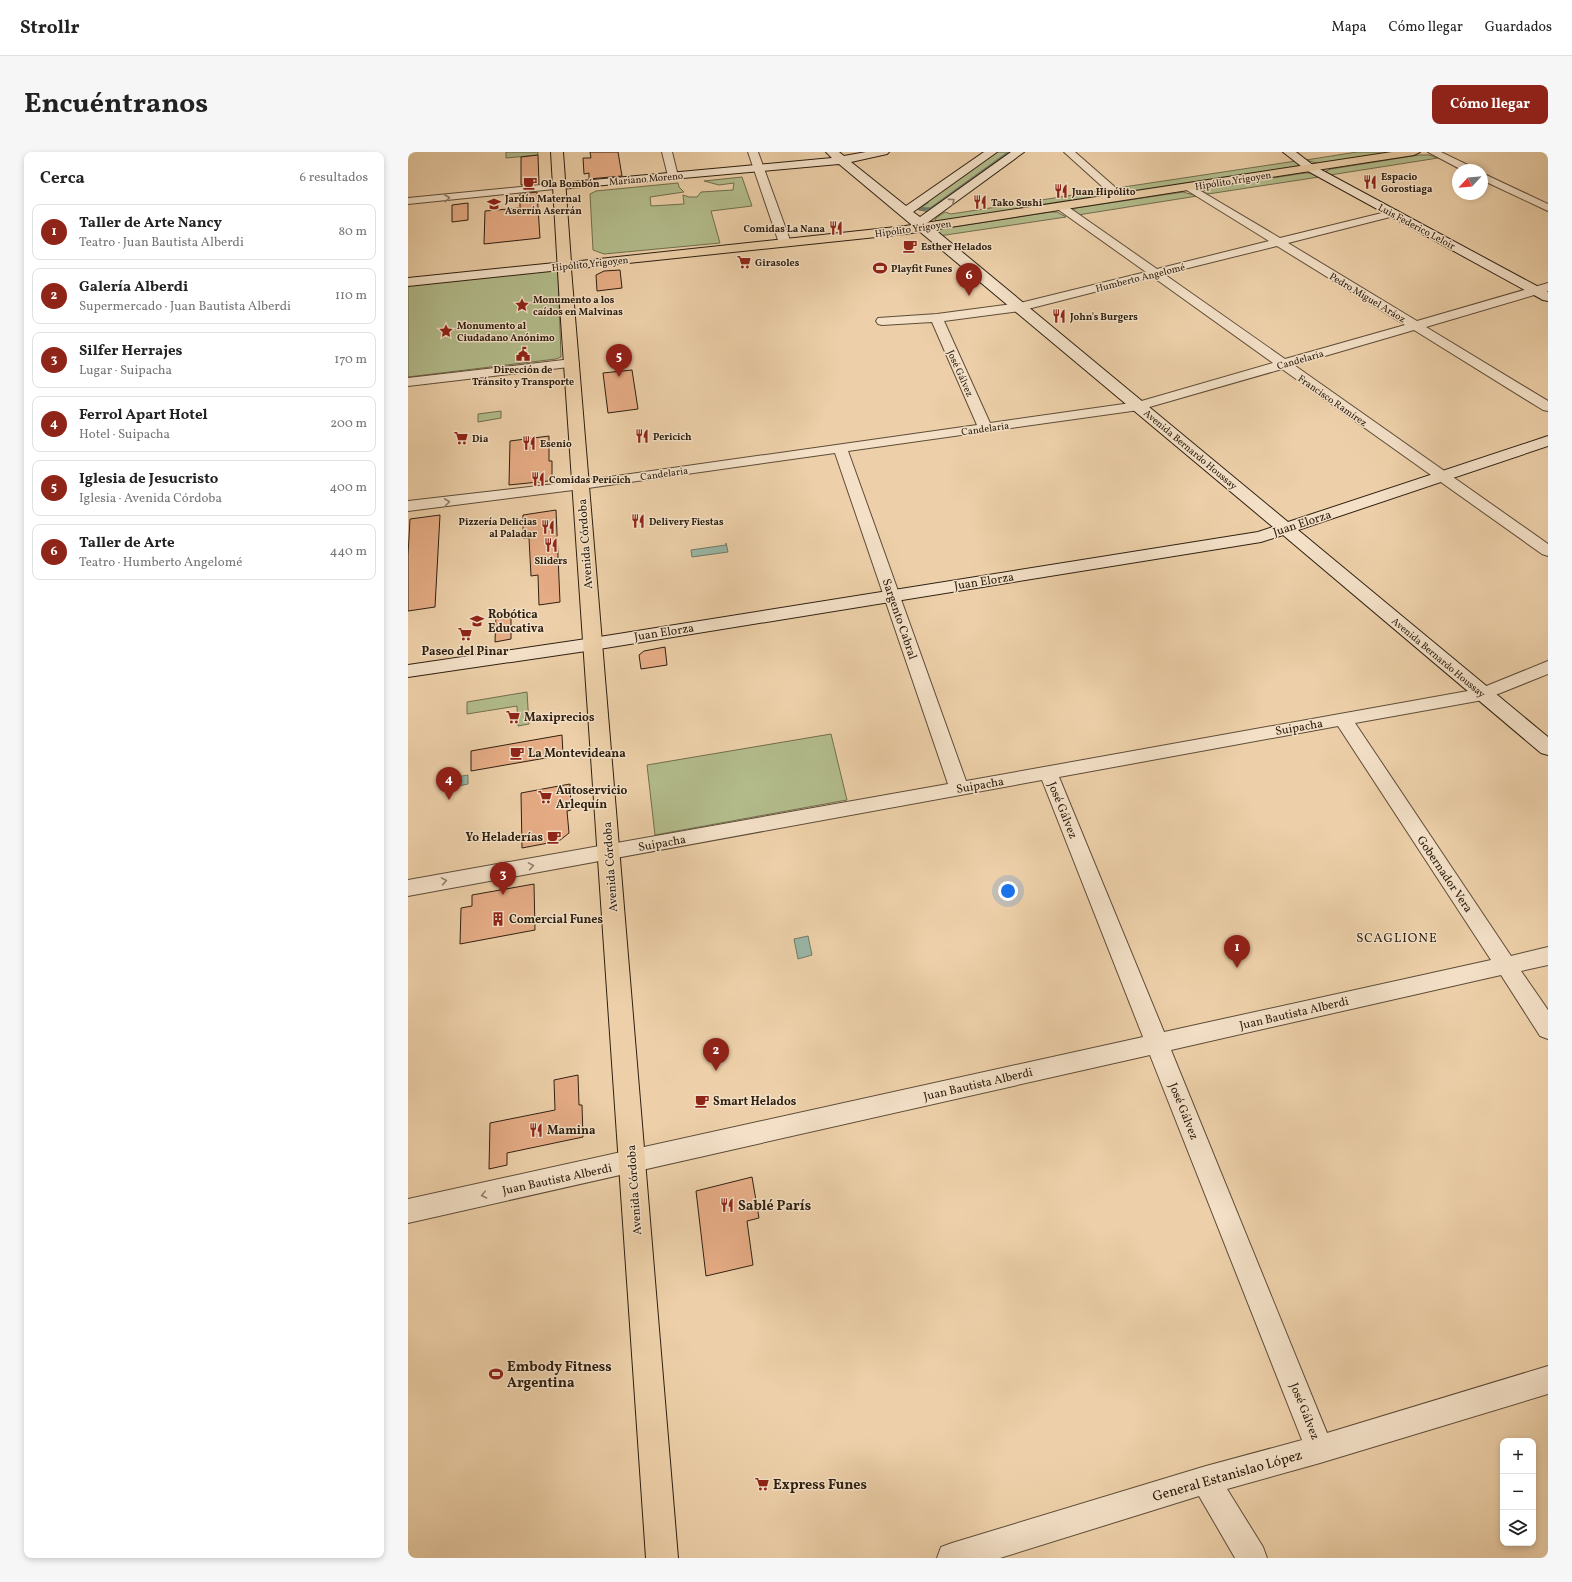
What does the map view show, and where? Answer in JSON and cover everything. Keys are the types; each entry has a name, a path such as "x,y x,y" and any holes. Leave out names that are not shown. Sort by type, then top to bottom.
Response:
{"main road":[{"name":"Avenida Córdoba","path":"557,152 662,1558"},
{"name":"Hipólito Yrigoyen","path":"565,266 785,243 922,225 1060,206 1414,152"}],"street":[{"path":"667,152 673,176"},
{"path":"753,152 785,243"},
{"name":"Avenida Bernardo Houssay","path":"832,152 922,225 1548,748"},
{"name":"Mariano Moreno","path":"408,201 843,160 883,152"},
{"path":"906,212 991,152"},
{"path":"922,225 1018,152"},
{"path":"1068,152 1120,197"},
{"name":"Luis Federico Leloir","path":"1288,152 1310,168 1542,289 1548,297"},
{"path":"1433,152 1458,164"},
{"path":"1488,179 1548,208"},
{"name":"Pedro Miguel Aráoz","path":"1188,186 1548,407"},
{"name":"Francisco Ramírez","path":"1060,206 1548,551"},
{"name":"Humberto Angelomé","path":"882,321 937,318 1020,307 1394,213"},
{"name":"Hipólito Yrigoyen","path":"408,282 565,266"},
{"name":"Candelaria","path":"408,506 581,485 1139,406 1542,289"},
{"name":"José Gálvez","path":"937,318 985,428"},
{"path":"408,382 572,363"},
{"name":"Juan Elorza","path":"408,671 593,644 1261,537 1548,440"},
{"name":"Sargento Cabral","path":"840,448 959,789"},
{"name":"Suipacha","path":"408,888 609,853 1483,694 1548,667"},
{"name":"Gobernador Vera","path":"1343,720 1548,1029"},
{"name":"José Gálvez","path":"1048,773 1320,1449"},
{"name":"Juan Bautista Alberdi","path":"408,1211 1548,956"},
{"name":"General Estanislao López","path":"952,1558 1206,1480 1320,1449 1548,1380"},
{"path":"1206,1480 1252,1558"}],"green space":[{"path":"506,152 538,152 538,155 506,158"},
{"path":"993,152 1014,152 928,212 917,209 917,208"},
{"path":"1357,152 1399,152 1320,164 1306,160"},
{"path":"1419,155 1429,155 1438,158 1330,175 1326,171 1331,169"},
{"path":"1296,161 1300,165 1299,167 1128,193 1122,192 1117,188"},
{"path":"1311,173 1319,177 1208,194 1203,192 1206,188"},
{"path":"742,177 752,206 711,211 720,243 604,254 593,250 590,194 596,191 678,183 679,187 684,192 650,197 651,206 684,204 683,195 697,197 701,192 733,190 734,183 719,185 704,181"},
{"path":"1106,190 1109,193 1109,196 937,221 935,220 945,212 951,214"},
{"path":"1183,192 1197,196 1078,215 1073,210 1076,208"},
{"path":"1057,212 1066,217 939,236 937,231 941,229"},
{"path":"555,270 558,271 561,357 556,359 408,377 408,286"},
{"path":"501,411 501,418 478,422 478,414"},
{"path":"527,692 529,724 518,726 517,706 467,714 467,702"},
{"path":"831,734 847,800 655,835 647,765"}],"shaded area":[{"path":"726,543 728,552 692,557 691,550 726,545"},
{"path":"468,775 468,784 444,789 444,779"},
{"path":"808,936 812,955 798,959 794,939"}],"building":[{"path":"590,152 618,152 622,176 589,179 589,173 584,174 583,158 591,158"},
{"path":"538,155 539,184 521,185 521,157"},
{"path":"537,192 540,238 484,244 485,211 520,208 520,194"},
{"path":"468,203 468,220 452,222 452,205"},
{"path":"620,270 622,288 597,291 596,275 604,271"},
{"path":"632,370 638,409 608,413 603,373"},
{"path":"549,436 549,461 552,461 552,477 548,481 509,485 510,441"},
{"path":"556,510 560,602 539,605 538,575 531,576 529,538 523,538 523,515"},
{"path":"440,515 435,607 408,611 408,555 410,519"},
{"path":"511,613 511,639 495,642 496,615"},
{"path":"665,647 667,665 641,669 639,655 644,651"},
{"name":"La Montevideana","path":"562,735 563,755 471,771 471,751"},
{"path":"570,784 571,810 567,811 569,833 559,841 522,848 521,793"},
{"name":"Comercial Funes","path":"534,884 535,930 460,944 461,908 472,906 472,895"},
{"name":"Mamina","path":"578,1075 579,1105 582,1105 583,1137 507,1153 507,1165 489,1169 490,1123 555,1110 554,1080"},
{"name":"Sablé París","path":"752,1177 759,1218 747,1221 753,1265 706,1276 696,1191"}],"waterway":[{"path":"927,202 920,207 920,209 931,209 1010,152"}],"place":[{"name":"Espacio Gorostiaga","path":"1370,182"},
{"name":"Ola Bombón","path":"530,183"},
{"name":"Juan Hipólito","path":"1061,191"},
{"name":"Tako Sushi","path":"980,202"},
{"name":"Jardín Maternal Aserrín Aserrán","path":"494,204"},
{"name":"Comidas La Nana","path":"836,228"},
{"name":"Esther Helados","path":"910,246"},
{"name":"Girasoles","path":"744,262"},
{"name":"Playfit Funes","path":"880,268"},
{"name":"Taller de Arte","path":"969,296"},
{"name":"Monumento a los caídos en Malvinas","path":"522,305"},
{"name":"John's Burgers","path":"1059,316"},
{"name":"Monumento al Ciudadano Anónimo","path":"446,331"},
{"name":"Dirección de Tránsito y Transporte","path":"523,354"},
{"name":"Iglesia de Jesucristo","path":"619,377"},
{"name":"Pericich","path":"642,436"},
{"name":"Dia","path":"461,438"},
{"name":"Esenio","path":"529,443"},
{"name":"Comidas Pericich","path":"538,479"},
{"name":"Delivery Fiestas","path":"638,521"},
{"name":"Pizzería Delicias al Paladar","path":"548,527"},
{"name":"Sliders","path":"551,545"},
{"name":"Robótica Educativa","path":"477,621"},
{"name":"Paseo del Pinar","path":"465,634"},
{"name":"Maxiprecios","path":"513,717"},
{"name":"La Montevideana","path":"517,753"},
{"name":"Autoservicio Arlequín","path":"545,797"},
{"name":"Ferrol Apart Hotel","path":"449,800"},
{"name":"Yo Heladerías","path":"554,837"},
{"name":"Silfer Herrajes","path":"503,895"},
{"name":"Comercial Funes","path":"498,919"},
{"name":"Taller de Arte Nancy","path":"1237,968"},
{"name":"Galería Alberdi","path":"716,1071"},
{"name":"Smart Helados","path":"702,1101"},
{"name":"Mamina","path":"536,1130"},
{"name":"Sablé París","path":"727,1205"},
{"name":"Embody Fitness Argentina","path":"496,1374"},
{"name":"Express Funes","path":"762,1484"}],"district":[{"name":"SCAGLIONE","path":"1397,937"}]}
